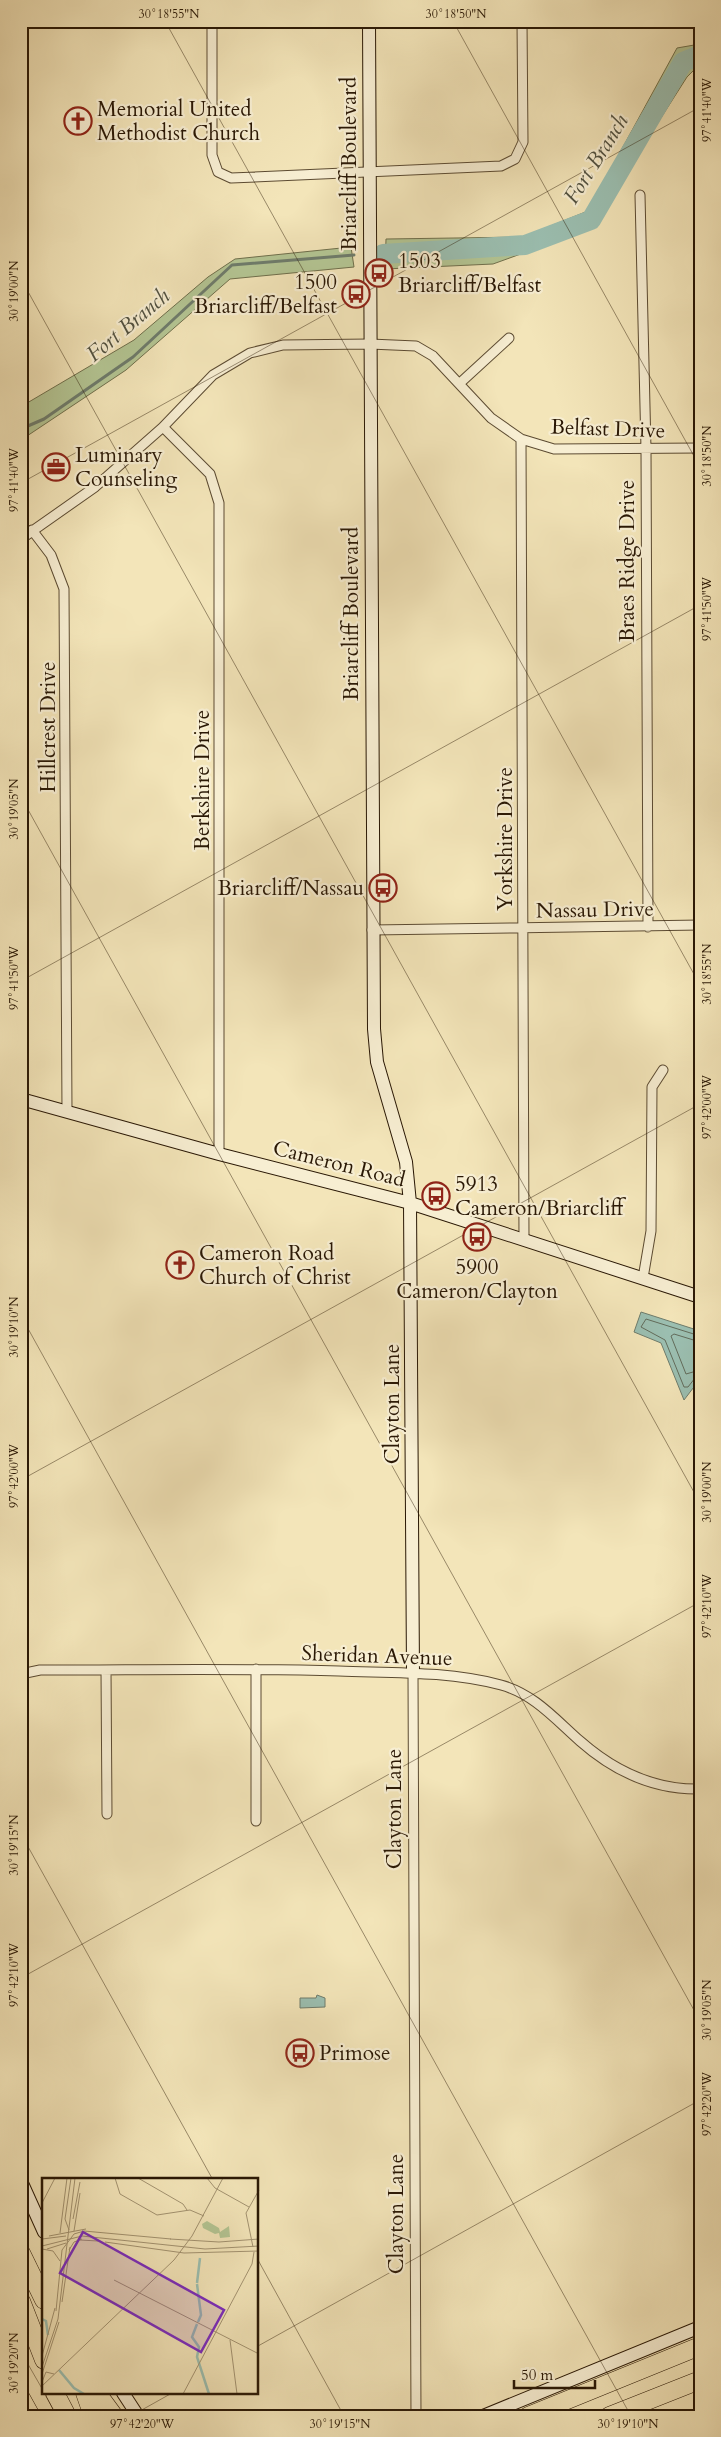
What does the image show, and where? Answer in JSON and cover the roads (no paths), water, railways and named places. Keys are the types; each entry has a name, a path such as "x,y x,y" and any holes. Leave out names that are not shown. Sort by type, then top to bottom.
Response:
{"highway":[{"path":"21,2253 42,2296"},
{"path":"21,2301 42,2355"},
{"path":"21,2330 42,2368"},
{"path":"528,2416 700,2346"},
{"path":"609,2416 700,2380"},
{"path":"56,2394 66,2414"},
{"path":"85,2394 93,2416"},
{"path":"98,2394 114,2416"},
{"path":"21,2398 31,2416"}],"street":[{"path":"212,21 212,155 218,172 231,178 501,166 515,159 523,142 522,21"},
{"name":"Briarcliff Boulevard","path":"369,21 372,930 374,1030 377,1062 403,1147 410,1203"},
{"name":"Braes Ridge Drive","path":"640,195 646,449 644,459 648,927"},
{"path":"460,383 509,338"},
{"name":"Belfast Drive","path":"21,539 95,487 163,427 213,375 250,353 283,345 370,344 416,346 433,356 491,418 522,439 554,449 700,448"},
{"name":"Berkshire Drive","path":"163,427 210,474 219,503 219,1154"},
{"name":"Yorkshire Drive","path":"522,439 524,1239"},
{"name":"Hillcrest Drive","path":"32,530 51,555 64,589 67,1112"},
{"name":"Nassau Drive","path":"372,930 700,925"},
{"path":"643,1278 651,1231 652,1087 663,1070"},
{"name":"Cameron Road","path":"21,1100 219,1154 410,1203 700,1297"},
{"name":"Clayton Lane","path":"410,1203 416,2416"},
{"path":"256,1669 256,1821"},
{"name":"Sheridan Avenue","path":"21,1674 40,1670 256,1669 413,1673 465,1677 503,1686 533,1700 556,1717 601,1759 622,1772 644,1781 700,1789"},
{"path":"106,1670 108,1814"},
{"path":"21,2181 42,2228"},
{"path":"483,2416 700,2327"},
{"path":"124,2394 138,2416"}],"water":[{"path":"641,1312 700,1331 700,1379 684,1400 661,1343 634,1332"},
{"path":"317,1995 325,1998 325,2007 300,2008 300,1998 316,1998"}],"waterway":[{"name":"Fort Branch","path":"383,254 525,245 591,220 683,62 700,55"},
{"name":"Fort Branch","path":"21,429 44,419 133,357 232,265 354,255"}],"place":[{"name":"Memorial United Methodist Church","path":"78,121"},
{"name":"1503 Briarcliff/Belfast","path":"379,273"},
{"name":"1500 Briarcliff/Belfast","path":"356,294"},
{"name":"Luminary Counseling","path":"56,467"},
{"name":"Briarcliff/Nassau","path":"383,888"},
{"name":"5913 Cameron/Briarcliff","path":"436,1196"},
{"name":"5900 Cameron/Clayton","path":"477,1237"},
{"name":"Cameron Road Church of Christ","path":"180,1265"},
{"name":"Primose","path":"300,2053"}]}
